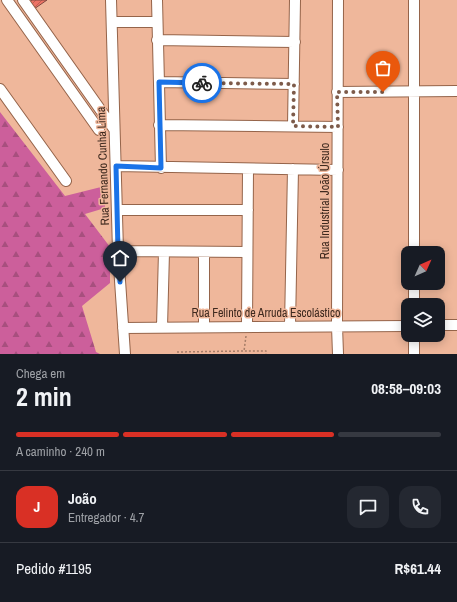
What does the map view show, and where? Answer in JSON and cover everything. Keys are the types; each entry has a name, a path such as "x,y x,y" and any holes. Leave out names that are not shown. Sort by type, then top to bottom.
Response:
{"street":[{"path":"7,0 99,130"},
{"path":"23,0 114,130"},
{"name":"Rua Fernando Cunha Lima","path":"111,0 118,251 125,354"},
{"path":"156,0 161,168"},
{"path":"293,126 295,0"},
{"name":"Rua Industrial João Úrsulo","path":"338,0 338,354"},
{"path":"414,0 414,246"},
{"path":"112,22 157,22"},
{"path":"157,40 295,42"},
{"path":"159,82 294,84"},
{"path":"0,89 66,181"},
{"path":"337,92 457,91"},
{"path":"159,125 338,127"},
{"path":"116,166 338,170"},
{"path":"247,326 248,169"},
{"path":"290,326 293,169"},
{"path":"117,210 248,210"},
{"path":"118,251 247,252"},
{"path":"162,327 164,252"},
{"path":"204,252 204,326"},
{"path":"445,325 457,325"},
{"name":"Rua Felinto de Arruda Escolástico","path":"123,328 204,326 401,326"},
{"path":"414,342 414,354"}],"path":[{"path":"244,351 247,326"},
{"path":"177,352 266,351 266,354"}],"green space":[{"path":"0,112 65,196 105,186 105,208 85,214 110,247 110,283 82,306 96,352 100,354 0,354"}],"building":[{"path":"32,0 47,0 34,9 29,2"}],"way so far":[{"path":"202,83 294,84 293,126 338,127 337,92 383,92"}],"route":[{"path":"120,282 116,166 161,168 159,82 202,83"}]}
